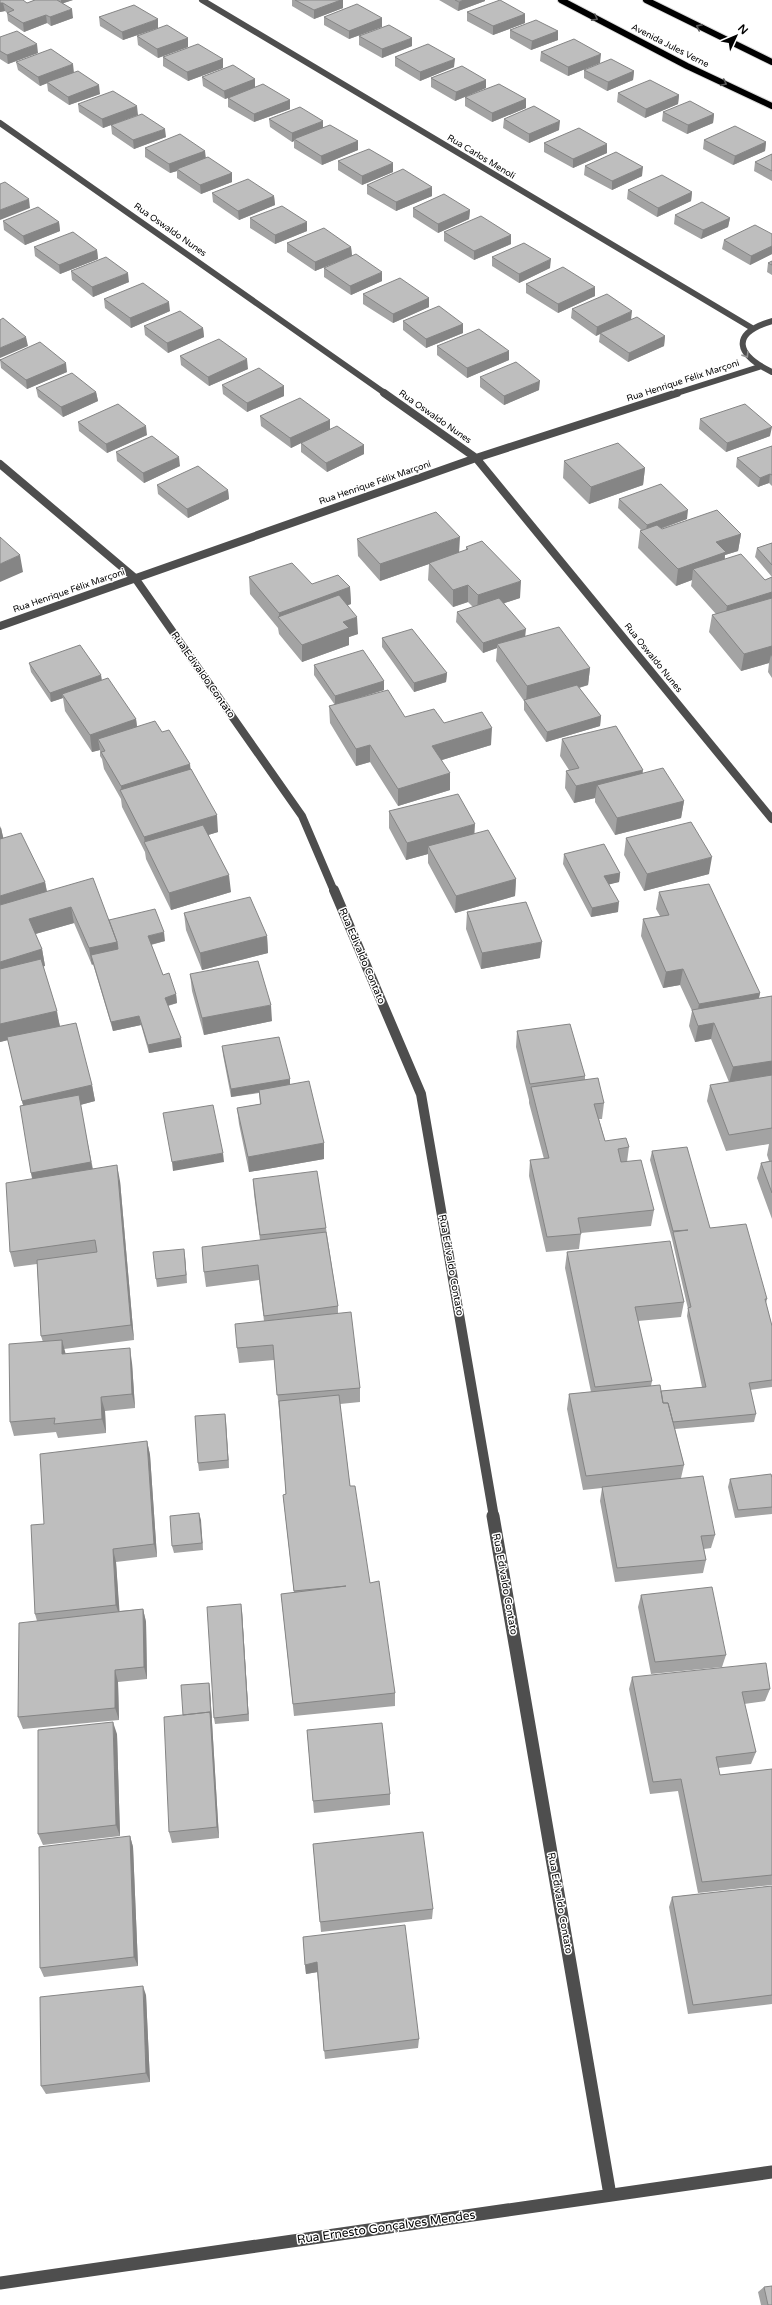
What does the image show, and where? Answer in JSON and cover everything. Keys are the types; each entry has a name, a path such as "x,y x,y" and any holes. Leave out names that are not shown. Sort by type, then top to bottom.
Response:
{"main road":[{"name":"Avenida Jules Verne","path":"561,0 687,66 772,106"},
{"path":"646,0 772,62"}],"street":[{"name":"Rua Carlos Menoli","path":"202,0 752,328"},
{"name":"Rua Oswaldo Nunes","path":"0,123 476,458 772,819"},
{"path":"772,321 752,328 744,336 741,344 743,352 749,360 759,367 772,372"},
{"name":"Rua Henrique Félix Marçoni","path":"0,626 476,458 759,367"},
{"name":"Rua Edivaldo Contato","path":"0,464 135,578 302,816 421,1094 610,2195"},
{"name":"Rua Ernesto Gonçalves Mendes","path":"0,2283 772,2172"}],"building":[{"path":"0,0 23,0 27,3 35,0 57,0 72,9 50,17 46,15 23,23 7,13 14,10 3,3 0,3"},
{"path":"295,0 341,0 314,10"},
{"path":"500,0 525,14 493,26 467,12"},
{"path":"357,4 382,18 349,31 324,17"},
{"path":"134,5 158,19 122,32 99,17"},
{"path":"536,20 558,31 532,41 510,30"},
{"path":"167,25 188,38 157,49 137,36"},
{"path":"389,25 412,38 382,49 359,36"},
{"path":"17,31 37,44 7,55 0,51 0,37"},
{"path":"574,39 601,54 568,67 541,52"},
{"path":"198,44 223,59 187,72 163,57"},
{"path":"428,44 455,59 420,72 395,57"},
{"path":"51,49 73,64 38,77 16,62"},
{"path":"611,59 634,71 608,82 584,70"},
{"path":"233,65 255,79 224,91 202,77"},
{"path":"462,66 486,80 456,92 431,78"},
{"path":"78,71 99,85 68,97 47,82"},
{"path":"650,80 679,95 646,109 618,93"},
{"path":"263,84 290,100 254,114 228,98"},
{"path":"499,84 526,99 492,113 465,97"},
{"path":"113,91 137,106 102,119 78,104"},
{"path":"690,101 714,114 688,125 663,112"},
{"path":"534,106 560,121 529,134 504,119"},
{"path":"300,107 323,121 292,133 269,119"},
{"path":"142,114 165,129 133,140 111,125"},
{"path":"330,125 358,141 321,156 294,139"},
{"path":"735,126 766,142 735,156 704,140"},
{"path":"579,128 607,144 573,159 544,143"},
{"path":"180,134 205,151 169,164 145,148"},
{"path":"369,149 393,163 362,176 338,161"},
{"path":"616,152 643,167 612,181 585,166"},
{"path":"772,154 772,171 755,162"},
{"path":"208,157 232,173 200,185 177,169"},
{"path":"403,169 432,187 396,202 367,185"},
{"path":"662,175 692,192 658,208 628,190"},
{"path":"248,179 274,196 238,211 212,193"},
{"path":"5,182 29,199 0,210 0,184"},
{"path":"444,194 470,210 438,224 413,208"},
{"path":"702,202 730,218 703,230 675,215"},
{"path":"282,206 307,222 275,235 250,218"},
{"path":"38,207 59,222 23,236 3,221"},
{"path":"481,216 511,235 474,251 444,232"},
{"path":"755,225 772,234 772,246 751,256 724,240"},
{"path":"324,228 351,247 315,262 287,243"},
{"path":"73,232 97,250 59,265 34,247"},
{"path":"524,243 551,259 519,274 492,257"},
{"path":"356,254 382,272 350,286 324,268"},
{"path":"106,257 128,273 92,287 71,271"},
{"path":"563,267 595,287 558,304 526,284"},
{"path":"400,278 429,298 393,314 363,294"},
{"path":"143,283 169,302 130,318 104,299"},
{"path":"607,294 632,311 597,327 572,309"},
{"path":"439,306 463,324 426,339 403,321"},
{"path":"180,311 203,328 167,343 144,326"},
{"path":"637,317 665,336 629,353 600,333"},
{"path":"3,318 26,337 0,348 0,320"},
{"path":"479,329 509,351 467,368 437,346"},
{"path":"219,339 247,359 208,377 180,356"},
{"path":"40,342 66,363 26,380 0,360"},
{"path":"516,362 540,381 504,396 480,377"},
{"path":"259,368 284,386 247,403 222,385"},
{"path":"72,373 96,392 61,407 36,388"},
{"path":"300,398 330,420 290,438 260,416"},
{"path":"118,404 146,426 106,444 78,422"},
{"path":"745,404 772,427 727,443 700,419"},
{"path":"337,426 364,445 326,463 301,443"},
{"path":"152,436 179,457 143,473 116,452"},
{"path":"618,443 645,468 591,487 564,461"},
{"path":"772,446 772,475 770,474 760,478 737,458"},
{"path":"198,466 228,490 187,509 157,485"},
{"path":"661,484 688,510 647,525 619,499"},
{"path":"717,510 741,534 716,542 726,552 678,569 640,531 657,525 662,529"},
{"path":"436,512 460,537 380,564 357,539"},
{"path":"0,537 20,555 0,564"},
{"path":"482,541 521,581 478,595 468,585 453,590 429,563 468,549 466,547"},
{"path":"772,543 772,565 757,548"},
{"path":"741,554 765,580 772,577 772,592 727,606 693,569"},
{"path":"292,563 312,584 338,575 350,587 279,613 249,577"},
{"path":"339,595 357,617 343,622 349,628 302,645 278,617"},
{"path":"499,598 526,629 483,643 457,612"},
{"path":"772,598 772,646 744,654 712,615"},
{"path":"559,627 590,668 527,686 497,644"},
{"path":"412,629 447,673 414,683 382,638"},
{"path":"80,645 101,675 50,693 29,663"},
{"path":"363,650 384,681 335,696 314,665"},
{"path":"108,678 136,719 90,735 62,694"},
{"path":"577,685 601,716 547,732 524,700"},
{"path":"388,690 405,717 434,709 444,723 482,712 492,728 432,746 450,773 398,789 370,745 356,749 329,706"},
{"path":"155,721 162,732 169,730 190,764 121,786 101,752 105,751 98,739"},
{"path":"616,726 643,770 576,786 566,771 579,768 562,739"},
{"path":"663,768 684,801 617,818 597,785"},
{"path":"191,769 217,815 144,837 120,790"},
{"path":"458,794 475,824 407,843 389,811"},
{"path":"691,822 712,857 647,874 626,838"},
{"path":"203,825 229,875 169,893 144,842"},
{"path":"488,830 516,879 456,896 428,846"},
{"path":"21,833 45,882 0,896 0,839"},
{"path":"604,844 620,873 604,876 619,902 592,908 564,854"},
{"path":"93,878 117,942 89,948 71,907 29,919 42,949 0,962 0,905"},
{"path":"709,884 760,993 699,1004 683,969 666,972 643,919 669,915 659,892"},
{"path":"250,897 267,936 200,953 184,913"},
{"path":"526,902 542,942 482,953 467,912"},
{"path":"155,909 164,932 148,936 163,975 169,973 176,994 165,998 181,1038 148,1045 139,1016 111,1022 91,955 118,949 109,920"},
{"path":"41,959 57,1011 0,1024 0,969"},
{"path":"258,961 271,1005 202,1018 190,974"},
{"path":"772,996 772,1061 733,1067 714,1023 698,1026 692,1010"},
{"path":"76,1023 92,1085 22,1101 7,1037"},
{"path":"570,1024 585,1076 530,1084 517,1031"},
{"path":"279,1037 290,1079 231,1089 222,1046"},
{"path":"772,1075 772,1128 729,1135 710,1085"},
{"path":"598,1078 604,1103 594,1104 605,1141 626,1138 629,1147 618,1149 621,1162 641,1160 654,1210 578,1218 581,1234 547,1237 530,1160 549,1158 531,1087"},
{"path":"309,1081 324,1143 248,1157 237,1108 261,1104 259,1090"},
{"path":"79,1095 91,1162 31,1173 20,1106"},
{"path":"213,1105 223,1153 172,1162 163,1113"},
{"path":"687,1147 710,1228 746,1224 767,1299 765,1299 772,1326 772,1380 749,1383 756,1414 673,1422 668,1403 663,1403 661,1391 706,1387 688,1308 691,1307 673,1232 688,1230 673,1231 652,1151"},
{"path":"772,1161 772,1193 761,1163"},
{"path":"117,1165 131,1325 41,1336 37,1260 97,1252 95,1240 10,1252 6,1183"},
{"path":"317,1171 326,1228 260,1235 253,1179"},
{"path":"326,1232 338,1306 264,1316 258,1265 204,1272 202,1247"},
{"path":"670,1241 684,1302 635,1307 652,1381 595,1387 567,1252"},
{"path":"184,1249 186,1275 156,1279 153,1252"},
{"path":"351,1312 360,1388 277,1395 273,1345 237,1348 235,1324"},
{"path":"62,1340 62,1354 130,1348 132,1394 101,1397 102,1419 54,1424 55,1418 10,1422 9,1344"},
{"path":"660,1385 663,1403 668,1403 684,1465 586,1476 569,1394"},
{"path":"339,1395 350,1486 355,1486 370,1583 379,1581 395,1693 293,1704 281,1594 346,1586 294,1591 283,1495 286,1494 279,1401"},
{"path":"225,1414 228,1460 198,1463 195,1416"},
{"path":"147,1441 154,1544 113,1549 116,1605 35,1614 31,1525 44,1524 40,1454"},
{"path":"771,1474 772,1507 738,1510 730,1479"},
{"path":"703,1476 715,1535 701,1536 706,1560 617,1568 602,1487"},
{"path":"199,1513 202,1543 172,1546 170,1516"},
{"path":"712,1587 726,1655 655,1662 641,1595"},
{"path":"241,1604 248,1714 214,1718 207,1607"},
{"path":"143,1609 144,1667 115,1670 115,1708 18,1717 19,1623"},
{"path":"766,1663 770,1689 742,1692 756,1752 716,1757 720,1775 772,1769 772,1875 702,1882 681,1779 653,1782 632,1677"},
{"path":"209,1683 211,1718 210,1712 183,1715 181,1685"},
{"path":"210,1712 217,1827 169,1832 164,1717"},
{"path":"113,1722 116,1825 38,1834 38,1730"},
{"path":"382,1723 390,1794 313,1801 307,1730"},
{"path":"423,1832 433,1909 320,1922 313,1844"},
{"path":"130,1836 134,1957 40,1968 39,1847"},
{"path":"772,1886 772,1995 693,2005 672,1897"},
{"path":"405,1925 419,2039 324,2051 317,1962 305,1965 303,1937"},
{"path":"143,1986 146,2073 41,2086 40,1997"},
{"path":"772,2286 772,2305 768,2305 764,2287"}]}
